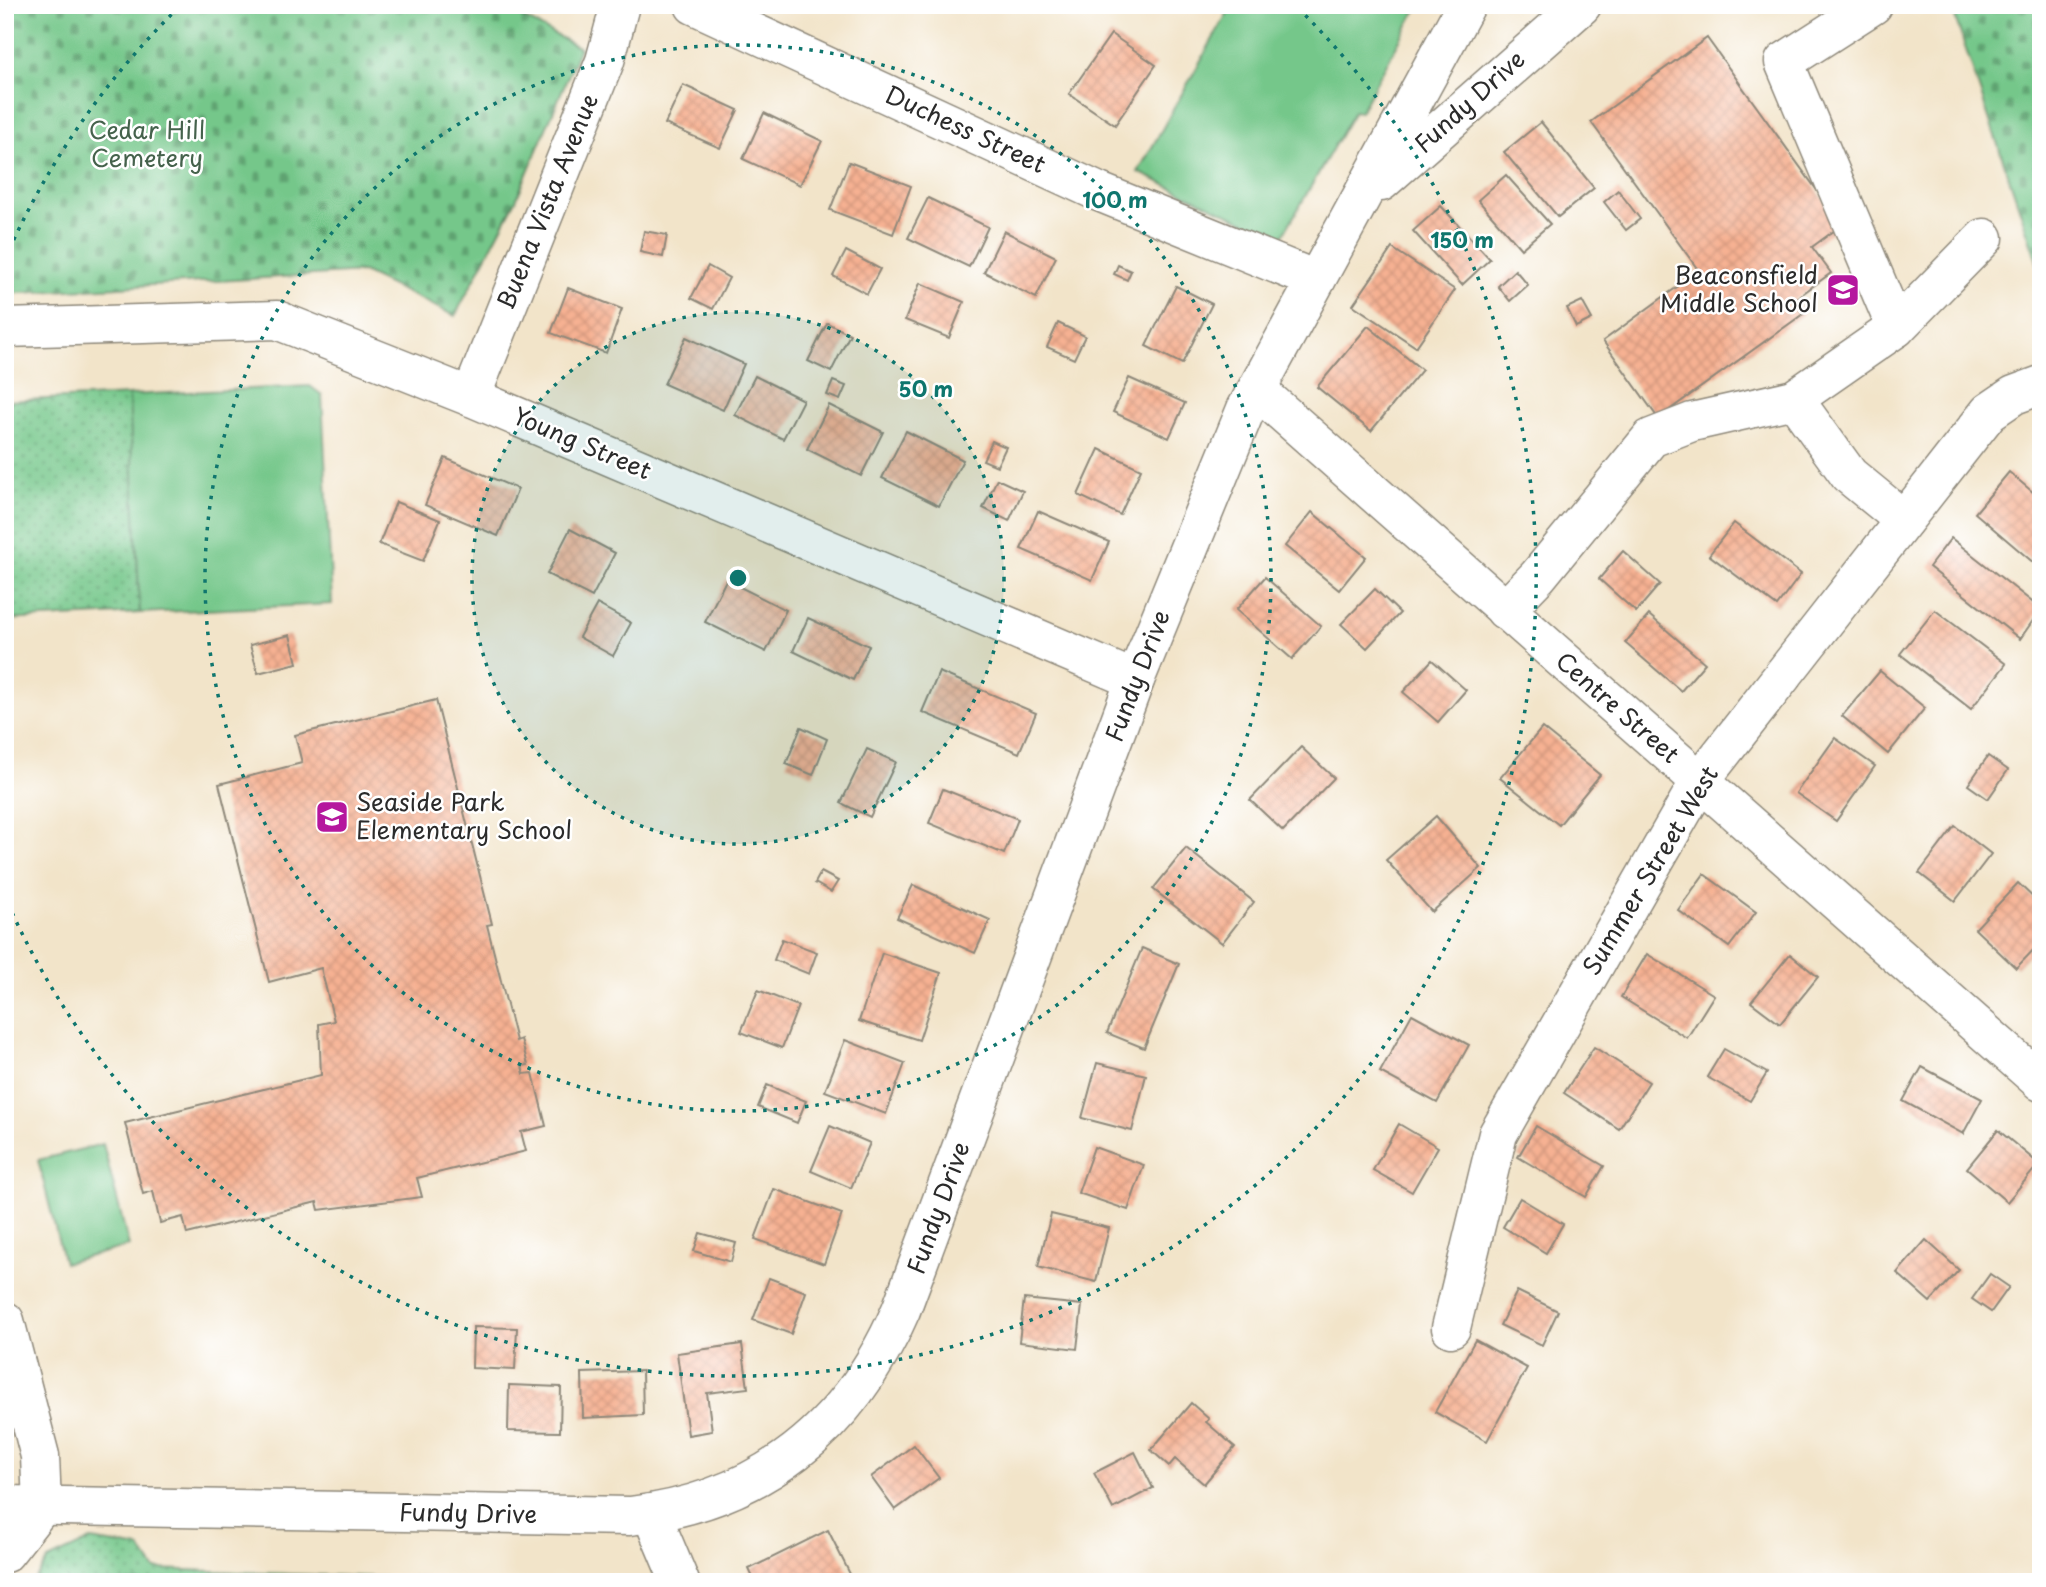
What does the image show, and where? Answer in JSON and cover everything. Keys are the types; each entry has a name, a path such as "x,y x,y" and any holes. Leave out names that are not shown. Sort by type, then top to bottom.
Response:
{"street":[{"name":"Buena Vista Avenue","path":"471,397 605,61 620,5"},
{"name":"Duchess Street","path":"694,5 1100,192 1316,280"},
{"name":"Fundy Drive","path":"23,1506 472,1514 651,1513 732,1488 806,1446 845,1406 878,1358 901,1310 1135,680 1246,409 1466,5"},
{"name":"Fundy Drive","path":"1360,200 1582,5"},
{"path":"1872,5 1784,62 1896,328"},
{"path":"1505,610 1538,576 1651,438 1692,422 1794,399 1896,328 1984,237"},
{"name":"Young Street","path":"5,328 277,320 471,397 1135,680"},
{"name":"Summer Street West","path":"1451,1328 1498,1134 1700,781 1989,412 2014,395 2041,385"},
{"name":"Centre Street","path":"1257,390 2041,1082"},
{"path":"1794,399 1849,475 1904,520"},
{"path":"5,1321 40,1456 5,1553"},
{"path":"651,1513 680,1582"}],"green space":[{"name":"Cedar Hill Cemetery","path":"5,5 500,5 580,48 516,200 455,316 363,272 5,294"},
{"path":"1217,5 1419,5 1360,112 1354,111 1281,239 1138,172 1228,12"},
{"path":"1951,5 2041,5 2041,273"},
{"path":"310,386 322,395 332,604 140,613 129,395"},
{"path":"129,395 140,613 5,620 5,401"},
{"path":"103,1144 129,1246 64,1263 38,1160"},
{"path":"91,1540 140,1548 155,1569 430,1579 430,1582 33,1582 48,1560"}],"building":[{"path":"1111,34 1156,65 1115,125 1069,94"},
{"path":"1707,38 1842,225 1812,247 1831,273 1794,300 1803,314 1658,418 1603,341 1699,271 1591,122"},
{"path":"683,85 738,110 720,148 665,124"},
{"path":"764,113 822,141 800,185 743,159"},
{"path":"1541,122 1594,188 1558,217 1504,152"},
{"path":"849,162 911,186 893,234 830,210"},
{"path":"1506,175 1550,224 1521,249 1478,200"},
{"path":"1618,190 1640,219 1626,230 1604,202"},
{"path":"928,198 988,227 969,267 908,238"},
{"path":"1441,206 1490,259 1462,285 1413,231"},
{"path":"644,231 667,235 663,257 640,252"},
{"path":"1004,231 1056,257 1036,298 984,272"},
{"path":"1392,248 1455,290 1416,347 1353,305"},
{"path":"846,251 880,269 867,294 833,276"},
{"path":"1118,265 1131,271 1127,280 1114,274"},
{"path":"708,266 729,278 713,309 691,298"},
{"path":"1515,270 1528,285 1510,301 1498,286"},
{"path":"920,283 964,302 949,338 905,320"},
{"path":"1176,286 1212,304 1182,364 1146,346"},
{"path":"568,288 622,309 606,353 551,333"},
{"path":"1582,301 1592,319 1576,327 1567,308"},
{"path":"827,323 850,334 831,372 808,361"},
{"path":"1058,323 1085,336 1074,359 1047,347"},
{"path":"1368,326 1422,370 1371,431 1317,387"},
{"path":"686,337 744,364 723,410 664,384"},
{"path":"755,376 803,400 783,439 735,415"},
{"path":"1129,378 1185,403 1169,438 1113,412"},
{"path":"833,381 846,386 840,400 827,395"},
{"path":"829,405 883,432 861,476 807,449"},
{"path":"906,431 963,460 939,506 882,478"},
{"path":"992,441 1006,447 997,466 983,460"},
{"path":"1099,449 1141,469 1120,515 1078,495"},
{"path":"445,458 518,489 498,536 425,505"},
{"path":"2009,472 2041,499 2041,569 1975,513"},
{"path":"997,479 1023,491 1009,521 983,508"},
{"path":"396,502 440,520 423,561 379,544"},
{"path":"1038,511 1109,542 1092,580 1021,549"},
{"path":"1312,512 1366,557 1339,590 1285,546"},
{"path":"1734,523 1801,574 1777,606 1709,555"},
{"path":"570,529 615,553 592,597 547,574"},
{"path":"1951,538 2041,609 2020,639 1929,567"},
{"path":"1623,551 1660,584 1636,612 1599,579"},
{"path":"1265,577 1321,626 1292,659 1236,610"},
{"path":"726,580 786,610 766,652 705,622"},
{"path":"1375,589 1400,613 1367,648 1341,624"},
{"path":"597,604 631,623 613,656 579,637"},
{"path":"1935,610 2006,664 1971,709 1900,654"},
{"path":"1649,615 1705,663 1681,691 1625,643"},
{"path":"808,618 869,646 853,680 793,651"},
{"path":"290,635 297,663 258,673 250,645"},
{"path":"1432,660 1466,690 1438,722 1403,692"},
{"path":"1880,671 1925,708 1888,754 1842,716"},
{"path":"939,672 1036,713 1019,753 922,712"},
{"path":"436,700 492,924 487,925 516,1041 521,1039 528,1065 522,1066 524,1074 533,1073 546,1126 521,1132 526,1151 417,1178 422,1197 319,1210 317,1202 187,1234 183,1217 160,1223 153,1191 143,1194 125,1123 321,1075 319,1024 334,1021 321,968 269,982 219,784 302,763 295,735"},
{"path":"801,727 827,739 813,775 786,764"},
{"path":"1542,728 1600,775 1559,825 1500,778"},
{"path":"1835,738 1875,766 1836,821 1796,793"},
{"path":"1301,747 1334,778 1283,831 1250,800"},
{"path":"867,749 896,762 870,817 841,803"},
{"path":"1988,756 2008,770 1988,799 1968,785"},
{"path":"943,789 1018,819 1004,854 929,823"},
{"path":"1436,816 1481,868 1432,912 1386,860"},
{"path":"1955,826 1991,854 1955,901 1919,873"},
{"path":"1186,848 1254,902 1222,943 1153,889"},
{"path":"821,872 838,881 831,892 815,883"},
{"path":"1704,874 1756,912 1729,947 1678,910"},
{"path":"2018,883 2041,905 2041,942 2016,968 1975,929"},
{"path":"913,885 990,920 975,953 897,918"},
{"path":"782,939 817,952 809,974 774,960"},
{"path":"1142,948 1179,964 1144,1048 1107,1033"},
{"path":"882,953 941,973 919,1040 859,1021"},
{"path":"1647,954 1714,995 1687,1038 1621,997"},
{"path":"1790,954 1818,977 1780,1024 1751,1002"},
{"path":"758,990 798,1006 782,1048 741,1032"},
{"path":"1412,1014 1469,1045 1437,1103 1380,1072"},
{"path":"845,1040 905,1063 886,1114 825,1091"},
{"path":"1594,1047 1649,1082 1619,1129 1564,1093"},
{"path":"1724,1049 1767,1073 1750,1101 1707,1077"},
{"path":"1097,1063 1146,1075 1132,1131 1082,1118"},
{"path":"1922,1067 1982,1099 1963,1134 1903,1101"},
{"path":"767,1085 806,1101 797,1123 758,1107"},
{"path":"1399,1124 1438,1147 1412,1192 1373,1170"},
{"path":"830,1126 870,1143 851,1188 811,1171"},
{"path":"1536,1126 1604,1166 1586,1197 1518,1157"},
{"path":"1998,1130 2039,1164 2007,1202 1967,1168"},
{"path":"1094,1147 1144,1165 1128,1210 1078,1193"},
{"path":"774,1189 842,1214 824,1264 755,1239"},
{"path":"1520,1198 1563,1224 1546,1253 1503,1227"},
{"path":"1051,1214 1109,1228 1096,1282 1038,1267"},
{"path":"700,1233 736,1243 731,1262 694,1251"},
{"path":"1926,1240 1959,1270 1930,1302 1897,1273"},
{"path":"1990,1274 2009,1287 1991,1312 1972,1299"},
{"path":"769,1278 806,1292 791,1334 753,1320"},
{"path":"1517,1291 1558,1311 1542,1345 1500,1325"},
{"path":"1024,1299 1082,1305 1077,1349 1019,1342"},
{"path":"473,1327 517,1328 515,1370 472,1368"},
{"path":"1475,1340 1527,1368 1487,1441 1435,1412"},
{"path":"742,1344 748,1388 707,1393 712,1431 688,1435 677,1353"},
{"path":"642,1371 643,1415 583,1418 582,1373"},
{"path":"509,1385 561,1387 560,1432 508,1431"},
{"path":"1191,1403 1209,1419 1206,1422 1235,1447 1204,1484 1175,1459 1169,1466 1151,1450"},
{"path":"914,1445 939,1478 895,1510 871,1477"},
{"path":"1135,1452 1153,1488 1113,1509 1094,1473"},
{"path":"828,1530 851,1576 839,1582 755,1582 749,1569"}],"place":[{"name":"Beaconsfield Middle School","path":"1843,290"},
{"name":"Seaside Park Elementary School","path":"332,817"}]}
